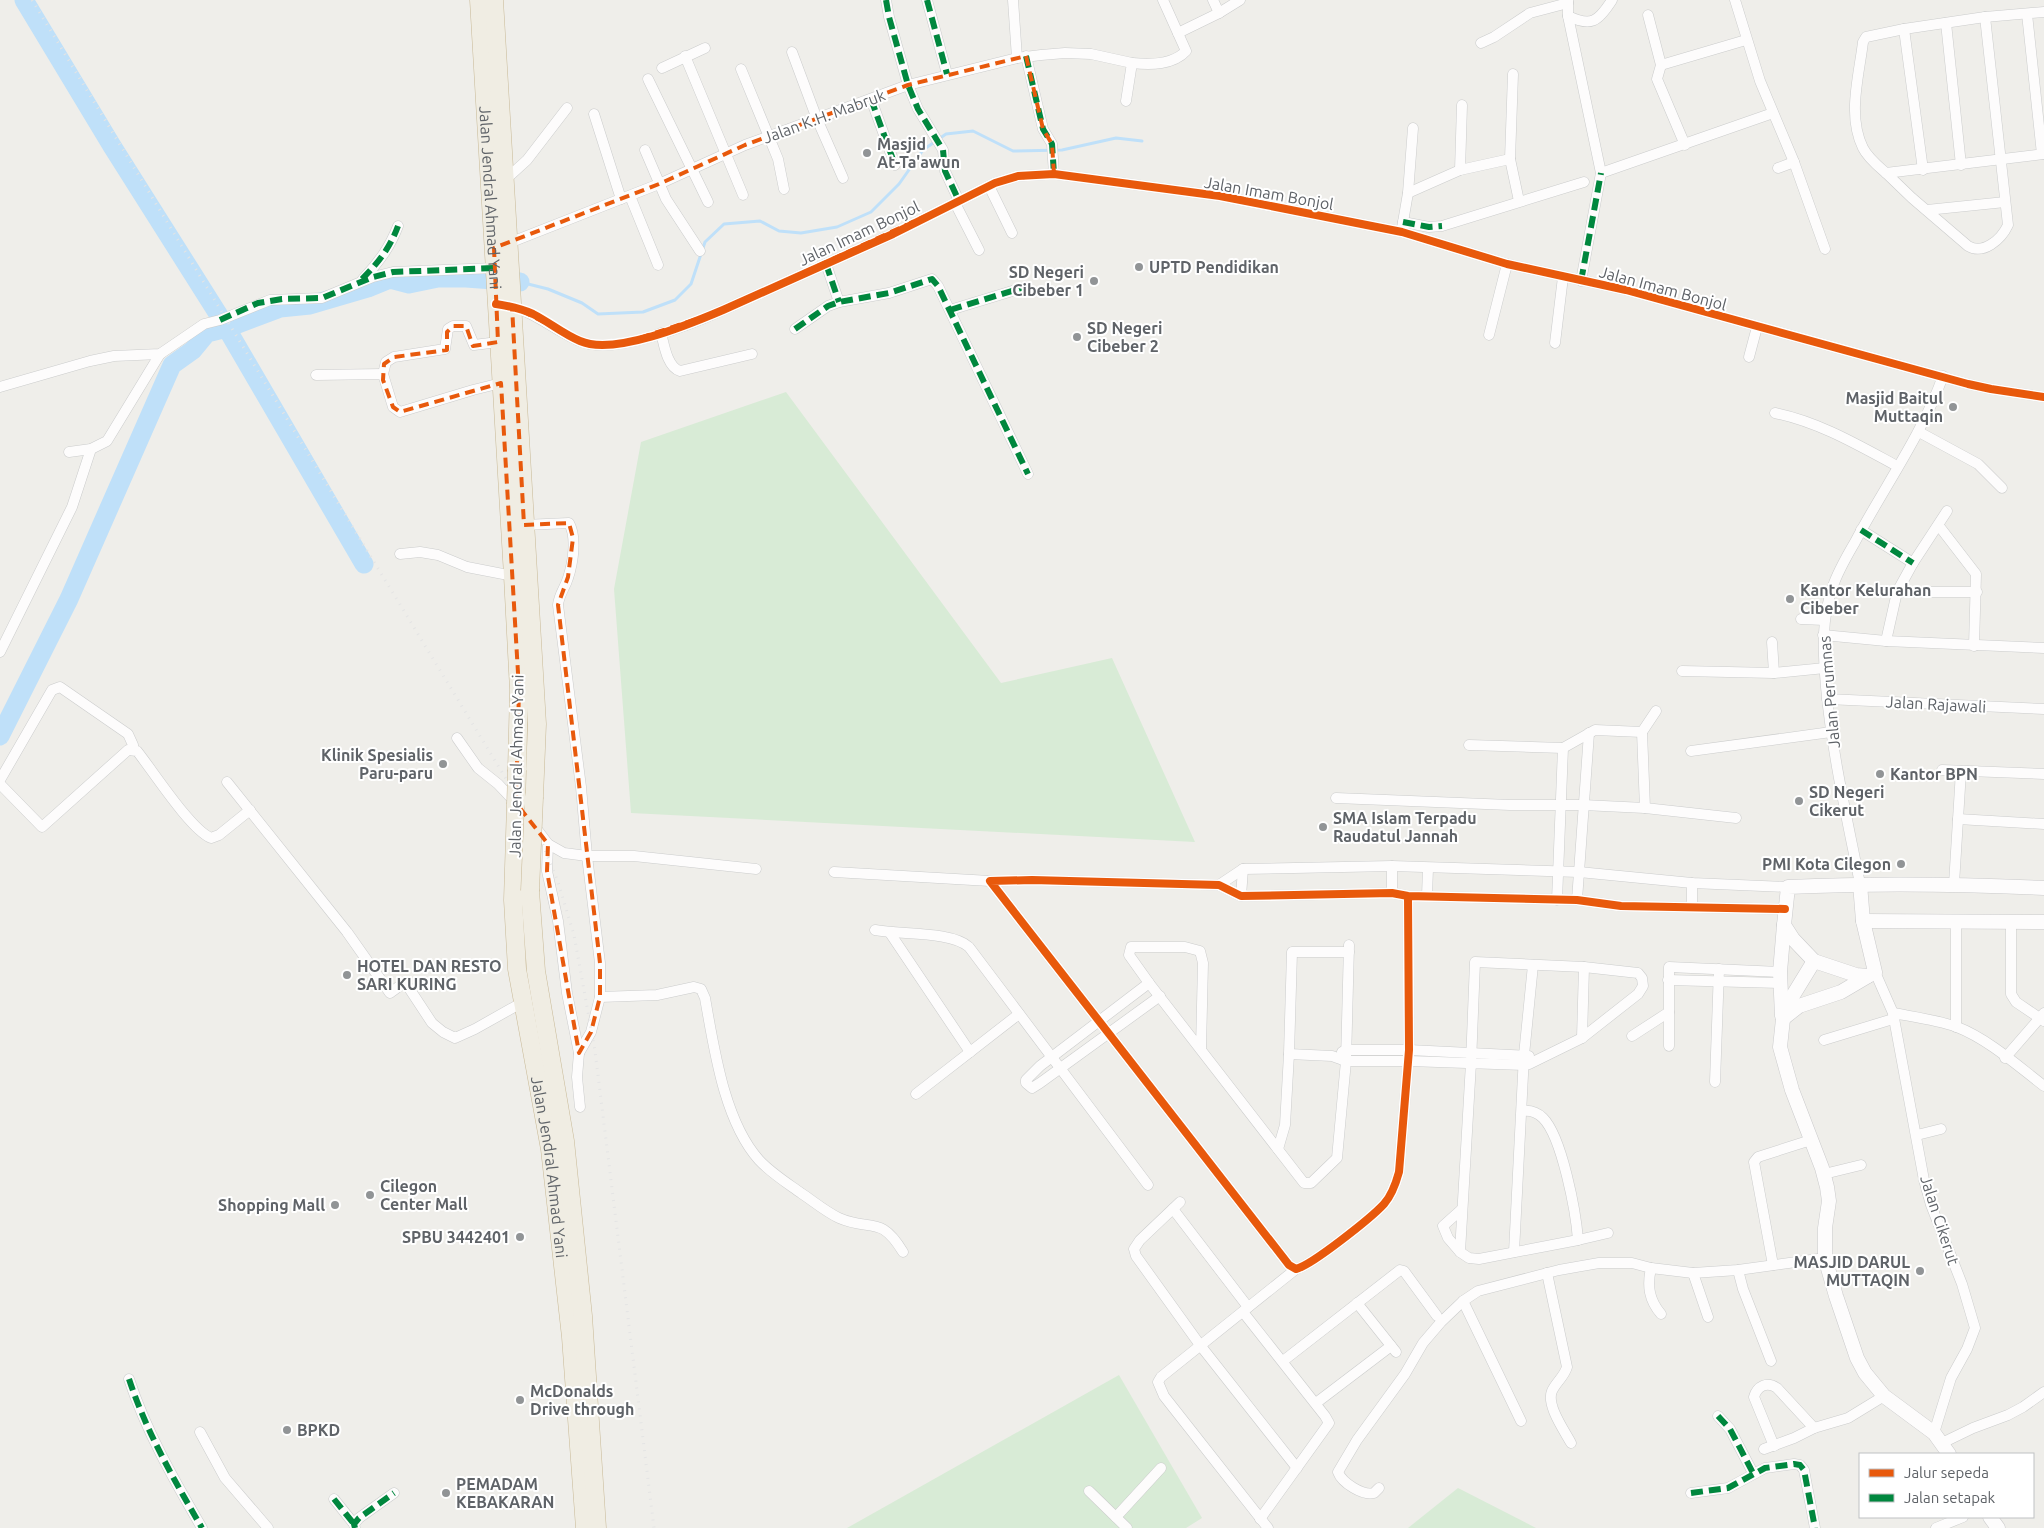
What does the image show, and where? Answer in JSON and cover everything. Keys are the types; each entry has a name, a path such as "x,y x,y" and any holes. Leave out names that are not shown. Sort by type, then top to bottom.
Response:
{"highway":[{"name":"Jalan Jendral Ahmad Yani","path":"479,0 501,246 502,286 524,525 537,724 530,891 536,971 567,1161 583,1316 597,1528"},
{"name":"Jalan Jendral Ahmad Yani","path":"494,0 504,180 501,246"},
{"name":"Jalan Jendral Ahmad Yani","path":"502,286 498,342 519,690 514,932 523,1002 550,1149 571,1337 584,1528"}],"street":[{"path":"886,0 908,85 918,109 943,150 945,171 979,250"},
{"path":"926,0 947,74"},
{"path":"1013,0 1022,57 1043,129 1053,148 1054,174"},
{"path":"1163,0 1178,33 1220,13 1240,0"},
{"path":"1213,0 1220,13"},
{"path":"1568,16 1583,23 1590,22 1602,14 1612,0"},
{"path":"1734,0 1746,40 1794,162 1825,249"},
{"path":"1481,43 1494,37 1530,13 1568,2 1568,16 1601,173 1581,280"},
{"path":"1984,17 2008,226 2001,237 1982,250 1975,250 1968,246 1886,174 1864,150 1858,136 1854,109 1863,42 1866,37 1872,34 1904,28 1984,17 2044,12"},
{"path":"1886,174 2043,154 2026,14"},
{"path":"1648,15 1660,65 1657,79 1685,145"},
{"path":"1946,23 1961,165"},
{"path":"1904,28 1922,170"},
{"name":"Jalan K.H. Mabruk","path":"501,246 626,198 768,137 908,85 1022,57 1065,53 1091,54 1132,63 1154,64 1181,57 1186,51 1178,33"},
{"path":"1660,65 1746,40"},
{"path":"662,68 704,48"},
{"path":"792,52 817,119 843,178"},
{"path":"684,56 743,195"},
{"path":"1126,101 1132,63"},
{"path":"741,69 778,160 784,189"},
{"path":"1512,74 1510,159 1519,201"},
{"path":"648,79 694,169 708,202"},
{"path":"871,99 895,165"},
{"path":"1460,170 1462,105"},
{"path":"504,180 527,160 567,108"},
{"path":"594,114 626,198 658,265"},
{"path":"1601,173 1774,114"},
{"path":"1413,128 1408,193 1402,227 1438,227 1584,182"},
{"path":"645,150 666,199 700,251"},
{"path":"1408,193 1460,170 1510,159"},
{"path":"1778,168 1794,162"},
{"name":"Jalan Imam Bonjol","path":"502,286 533,314 572,338 589,345 617,344 661,333 723,310 893,234 989,186 1012,177 1054,174 1220,196 1402,227 1508,264 1626,290 1991,389 2044,397"},
{"path":"989,186 1012,233"},
{"path":"1927,210 2005,202"},
{"path":"69,452 92,449 106,441 160,354 204,324 220,320 258,303 282,299 322,298 345,290 360,281 378,263 388,249 398,226"},
{"path":"826,264 839,302"},
{"path":"1489,335 1508,264"},
{"path":"360,281 394,272 502,286"},
{"path":"1555,343 1563,277"},
{"path":"795,328 820,311 839,302 889,293 932,279 938,286 950,310 1028,474"},
{"path":"950,310 1025,287"},
{"path":"498,342 474,345 466,326 453,326 448,329 445,349 394,357 386,362 383,374 393,407 400,412 501,384"},
{"path":"1749,356 1757,327"},
{"path":"661,333 670,360 675,369 680,371 752,354"},
{"path":"0,387 98,359 114,356 160,354"},
{"path":"316,375 383,374"},
{"name":"Jalan Perumnas","path":"1860,884 1831,732 1825,668 1824,620 1832,587 1897,466 1919,432 1943,376"},
{"path":"1775,414 1800,418 1897,466"},
{"path":"1919,432 1978,464 2002,488"},
{"path":"0,652 72,507 92,449"},
{"path":"1886,641 1897,592 1913,563 1939,526 1947,511"},
{"path":"524,525 569,523 572,530 573,553 568,577 558,604 581,787 600,964 600,997 591,1032 578,1053"},
{"path":"1939,526 1973,569 1977,580 1974,646"},
{"path":"1862,530 1913,563"},
{"path":"400,554 420,552 438,555 467,567 513,576"},
{"path":"1897,592 1977,592"},
{"path":"1801,619 1824,620"},
{"path":"1823,635 1886,641 2044,648"},
{"path":"1772,642 1774,673"},
{"path":"1682,670 1774,673 1825,668"},
{"path":"0,780 52,690 60,687 128,734 133,749"},
{"name":"Jalan Rajawali","path":"1827,699 2044,709"},
{"path":"1644,808 1642,732 1656,711"},
{"path":"1469,745 1563,748 1596,730 1642,732"},
{"path":"1690,751 1831,732"},
{"path":"1577,900 1589,733"},
{"path":"457,738 478,768 508,794 548,844 564,853 587,856 634,856 756,869"},
{"path":"1557,900 1563,748"},
{"path":"0,784 42,827 128,750 133,749 137,751 191,821 205,835 212,838 219,835 250,810"},
{"path":"1942,770 2044,774"},
{"path":"1954,884 1961,771"},
{"path":"227,782 347,932 390,993 405,982 432,1023 443,1032 455,1038 476,1029 523,1002"},
{"path":"1336,798 1644,808 1736,818"},
{"path":"1958,819 2044,824"},
{"path":"548,844 547,871 558,920 567,993 578,1053 580,1108"},
{"path":"1219,885 1243,870 1392,866 1579,872 1692,883 1788,886 1954,884 2044,888"},
{"path":"1392,866 1392,893"},
{"path":"1427,896 1428,868"},
{"path":"1241,896 1243,870"},
{"path":"834,872 990,881 1032,880 1219,885 1241,896 1392,893 1408,896 1577,900 1621,906 1785,909"},
{"path":"990,881 1289,1265 1296,1269"},
{"path":"1692,883 1692,907"},
{"path":"1860,884 1872,974"},
{"path":"1788,886 1780,977 1783,1019 1780,1046 1783,1060 1824,1174 1829,1201 1825,1228 1825,1258 1836,1296 1865,1373 1884,1396 1942,1443 1972,1428 2023,1408 2044,1392"},
{"path":"1268,1528 1159,1387 1158,1382 1161,1377 1200,1345 1296,1269 1309,1264 1368,1218 1385,1202 1395,1186 1399,1172 1409,1055 1408,896"},
{"path":"1864,921 2044,922"},
{"path":"1956,921 1956,1027"},
{"path":"2005,1058 2043,1017 2016,1002 2011,994 2011,922"},
{"path":"1784,925 1793,939 1814,961 1856,975 1872,974"},
{"path":"875,930 890,933 949,937 963,941 974,952 1051,1058 1148,1184"},
{"path":"890,933 970,1052"},
{"path":"1201,1048 1203,964 1200,951 1195,948 1186,947 1130,947 1129,955 1278,1150 1306,1184 1312,1183 1337,1158 1346,1061 1349,948 1292,951 1285,1126 1278,1150"},
{"path":"1332,1056 1346,1050 1409,1055 1472,1058 1537,1060 1566,1048 1582,1038 1638,994 1644,986 1642,978 1635,972 1584,967 1532,965 1475,958 1472,1058 1460,1252"},
{"path":"1783,1019 1792,997 1814,961"},
{"path":"1514,1252 1524,1060 1532,965"},
{"path":"1582,1038 1584,967"},
{"path":"1668,1046 1669,967 1719,969 1780,977"},
{"path":"1715,1082 1719,969"},
{"path":"1783,1019 1799,1006 1841,992 1872,974"},
{"name":"Jalan Cikerut","path":"1872,974 1893,1016 1924,1180 1931,1205 1962,1284 1975,1328 1967,1350 1951,1378 1942,1443"},
{"path":"1668,980 1719,981 1780,977"},
{"path":"1149,982 1051,1058 1032,1074 1026,1080 1026,1083 1032,1088 1160,996"},
{"path":"600,997 657,995 694,987 701,989 705,998 721,1080 738,1124 759,1160 794,1187 840,1218 882,1228 897,1242 903,1252"},
{"path":"1632,1036 1669,1012"},
{"path":"916,1094 1020,1014"},
{"path":"1824,1040 1893,1016 1956,1027 1978,1038 2044,1086"},
{"path":"1289,1054 1332,1056 1346,1061 1409,1055"},
{"path":"1522,1111 1538,1114 1545,1119 1552,1131 1573,1197 1578,1240"},
{"path":"1917,1135 1942,1129"},
{"path":"1773,1265 1754,1162 1758,1157 1811,1140"},
{"path":"1824,1174 1861,1165"},
{"path":"1260,1519 1297,1468 1328,1423 1246,1310 1177,1206 1140,1240 1134,1250 1155,1284 1200,1345 1297,1468"},
{"path":"1462,1208 1449,1219 1443,1229 1452,1244 1469,1258 1478,1259 1608,1233"},
{"path":"1379,1488 1374,1493 1366,1494 1340,1478 1338,1472 1357,1440 1405,1374 1423,1343 1441,1322 1478,1291 1599,1262 1632,1262 1651,1268 1693,1273 1738,1270 1825,1258"},
{"path":"1651,1268 1648,1280 1649,1291 1655,1306 1661,1314"},
{"path":"1282,1360 1400,1270 1404,1271 1437,1316"},
{"path":"1738,1270 1743,1289 1771,1361"},
{"path":"1547,1273 1567,1367 1552,1391 1551,1404 1571,1443"},
{"path":"1693,1273 1708,1317"},
{"path":"1464,1301 1520,1421"},
{"path":"1316,1404 1393,1349 1357,1303"},
{"path":"129,1379 140,1409 168,1468 202,1528"},
{"path":"1814,1428 1771,1384 1766,1384 1756,1391 1754,1397 1769,1448 1814,1428 1848,1418 1884,1396"},
{"path":"1718,1416 1730,1429 1753,1474"},
{"path":"200,1432 219,1469 268,1528"},
{"path":"1691,1493 1728,1488 1765,1468 1794,1464 1800,1465 1804,1470 1815,1528"},
{"path":"1116,1517 1161,1468"},
{"path":"1089,1491 1127,1528"},
{"path":"334,1499 355,1526 374,1506 394,1493"},
{"path":"1936,1528 1961,1518"}],"highlighted area":[{"path":"1026,56 1043,129 1052,144 1054,174 1005,179 723,310 622,344 589,345 512,306 524,525 569,523 573,538 568,577 558,605 600,963 600,997 591,1032 579,1053 547,871 548,844 516,803 519,690 501,383 400,412 393,407 383,380 384,364 394,357 447,350 447,332 453,326 466,326 473,346 498,342 494,248 659,184 745,145 908,85"}],"green space":[{"path":"786,392 1001,683 1112,658 1195,842 631,813 614,589 641,442"},
{"path":"1119,1375 1202,1518 1186,1528 847,1528"},
{"path":"1458,1488 1536,1528 1408,1528"}],"waterway":[{"path":"24,0 112,146 220,317"},
{"path":"520,282 548,289 582,303 598,314 643,312 675,300 691,284 705,242 724,224 760,221 779,231 801,233 837,227 871,212 899,184 923,150 946,134 973,131 1013,151 1062,150 1116,138 1142,141"},
{"path":"0,736 69,599 172,365 193,350 207,333 227,328 280,308 310,305 368,288 390,279 409,284 438,278 520,282"},
{"path":"223,322 364,564"}],"railway":[{"path":"32,0 536,828 558,882 574,935 595,1051 654,1528"}],"marked path":[{"path":"886,0 908,85 918,109 943,150 945,171 959,201"},
{"path":"927,0 947,74"},
{"path":"1026,56 1043,129 1052,144 1054,174"},
{"path":"871,99 895,165"},
{"path":"1581,281 1601,173"},
{"path":"1403,222 1429,227 1442,226"},
{"path":"362,279 383,255 398,226"},
{"path":"826,264 839,302"},
{"path":"220,320 258,303 282,299 322,298 373,277 393,272 495,268"},
{"path":"795,329 828,306 839,302 889,293 932,279 938,286 1028,474"},
{"path":"950,310 1025,287"},
{"path":"1861,530 1913,563"},
{"path":"129,1379 152,1436 202,1528"},
{"path":"1718,1416 1730,1429 1753,1473"},
{"path":"1691,1493 1728,1488 1765,1468 1794,1464 1800,1465 1804,1470 1815,1528"},
{"path":"355,1528 354,1524 359,1518 394,1493"},
{"path":"334,1499 354,1524"}],"cycle path":[{"path":"496,304 533,314 580,341 595,345 631,341 672,330 723,310 893,234 995,183 1018,176 1054,174 1220,196 1402,232 1507,264 1626,290 1968,384 2044,397"},
{"path":"1408,896 1409,1050 1398,1176 1389,1197 1377,1211 1355,1230 1315,1259 1296,1269 1289,1265 990,881 1032,880 1219,885 1241,896 1392,893 1408,896 1577,900 1621,906 1785,909"}],"place":[{"name":"Masjid At-Ta'awun","path":"867,153"},
{"name":"UPTD Pendidikan","path":"1139,267"},
{"name":"SD Negeri Cibeber 1","path":"1094,281"},
{"name":"SD Negeri Cibeber 2","path":"1077,337"},
{"name":"Masjid Baitul Muttaqin","path":"1953,407"},
{"name":"Kantor Kelurahan Cibeber","path":"1790,599"},
{"name":"Klinik Spesialis Paru-paru","path":"443,764"},
{"name":"Kantor BPN","path":"1880,774"},
{"name":"SD Negeri Cikerut","path":"1799,801"},
{"name":"SMA Islam Terpadu Raudatul Jannah","path":"1323,827"},
{"name":"PMI Kota Cilegon","path":"1901,864"},
{"name":"HOTEL DAN RESTO SARI KURING","path":"347,975"},
{"name":"Cilegon Center Mall","path":"370,1195"},
{"name":"Shopping Mall","path":"335,1205"},
{"name":"SPBU 3442401","path":"520,1237"},
{"name":"MASJID DARUL MUTTAQIN","path":"1920,1271"},
{"name":"McDonalds Drive through","path":"520,1400"},
{"name":"BPKD","path":"287,1430"},
{"name":"PEMADAM KEBAKARAN","path":"446,1493"}]}
